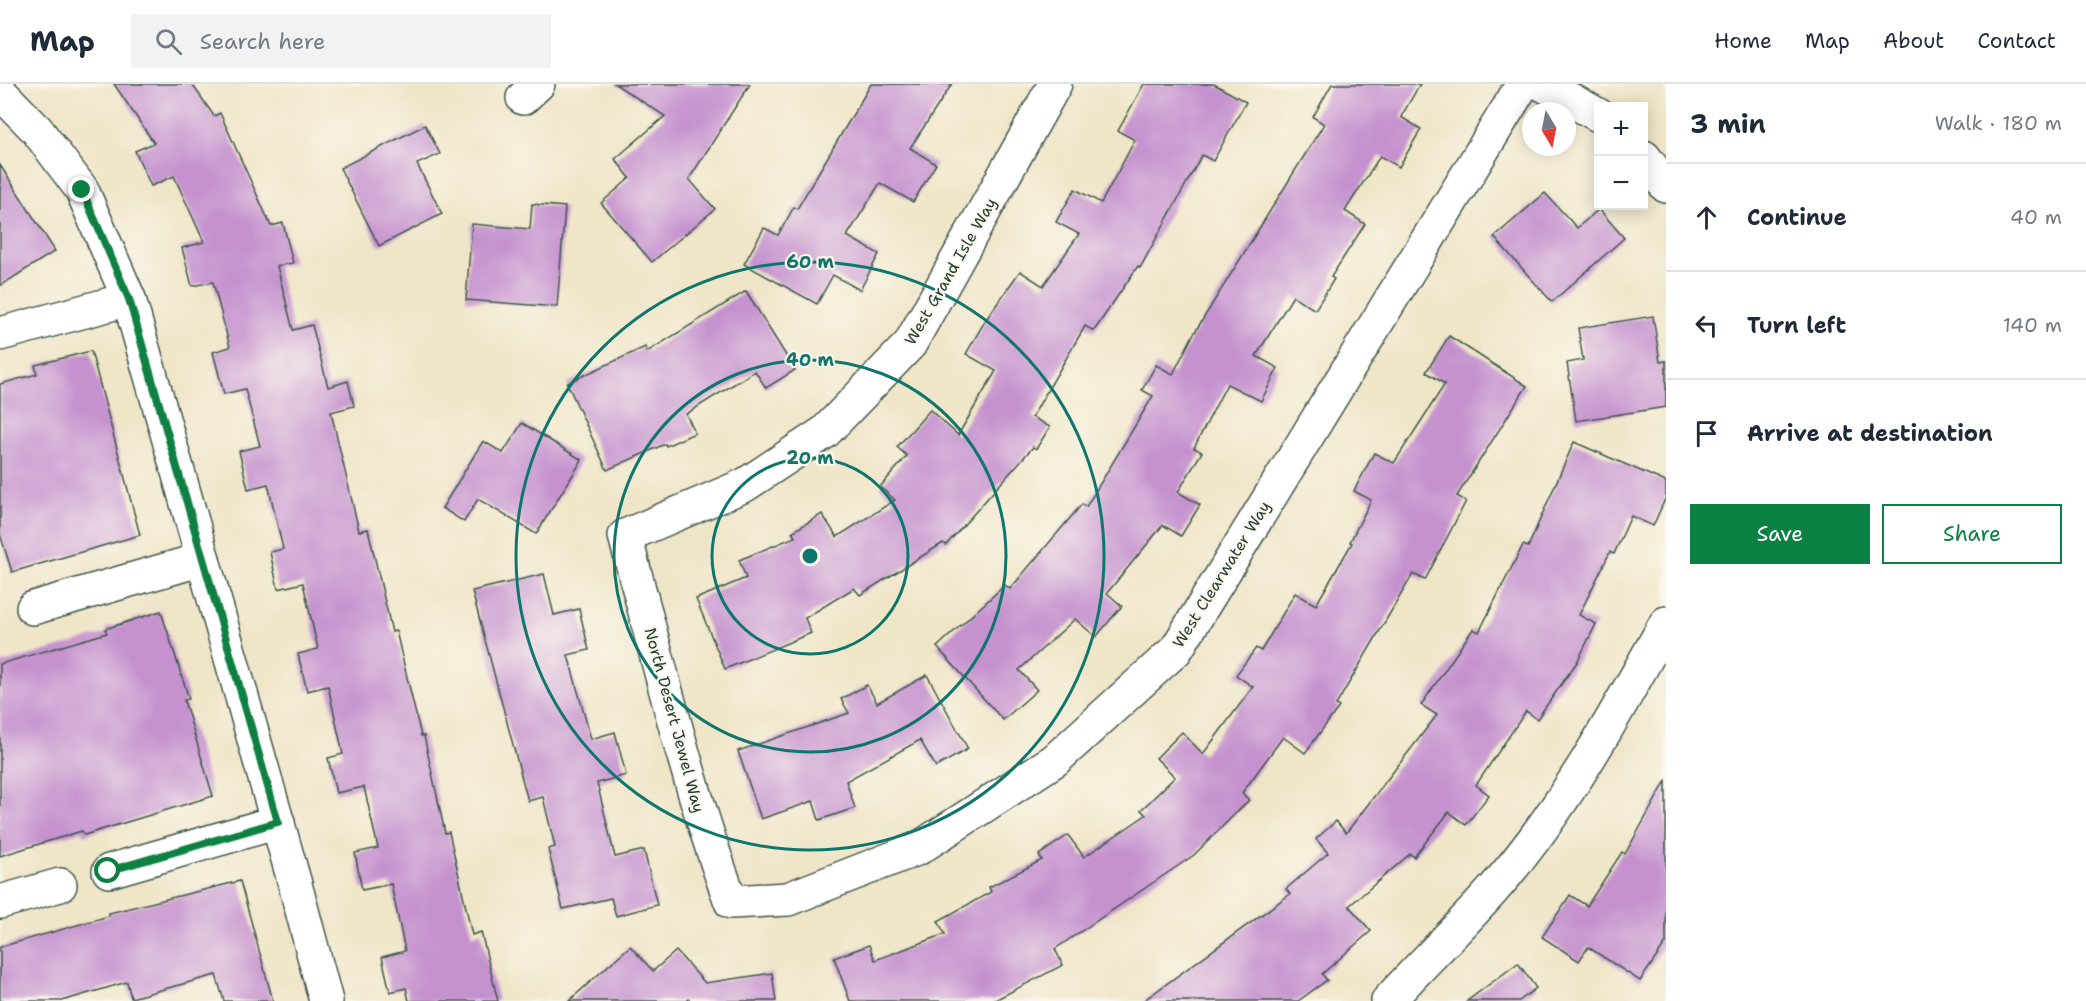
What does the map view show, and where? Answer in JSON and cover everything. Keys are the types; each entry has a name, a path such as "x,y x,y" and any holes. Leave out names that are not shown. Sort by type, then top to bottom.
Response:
{"street":[{"name":"West Grand Isle Way","path":"625,536 745,485 825,432 910,344 1055,84"},
{"name":"West Clearwater Way","path":"731,902 788,899 919,848 1055,760 1176,650 1523,84"},
{"path":"1542,84 1594,111"},
{"path":"0,92 37,130 82,190 129,299 278,822 326,1001"},
{"path":"1648,162 1666,186"},
{"path":"0,334 129,299"},
{"name":"North Desert Jewel Way","path":"625,536 691,783 731,902"},
{"path":"33,608 203,559"},
{"path":"1388,1001 1492,891 1542,827 1597,745 1666,623"},
{"path":"108,871 278,822"},
{"path":"0,902 60,885"}],"building":[{"path":"114,84 192,84 214,116 220,113 271,226 283,223 293,263 277,266 293,330 312,325 328,387 348,381 354,406 331,412 359,531 368,529 392,632 396,631 421,736 424,736 445,833 449,832 472,935 481,932 498,1001 409,1001 406,988 390,992 382,957 405,951 391,884 362,890 355,853 378,848 364,787 336,793 328,758 343,754 328,686 307,691 298,654 318,649 303,583 278,589 270,552 283,549 268,484 248,489 239,451 260,446 245,389 224,394 213,352 230,347 213,282 192,286 182,248 204,242 174,176 151,186 135,151 154,143"},
{"path":"615,84 750,84 689,179 715,209 652,262 601,203 630,178 615,159 665,116"},
{"path":"871,84 952,84 910,148 936,164 913,202 880,183 847,236 879,254 860,290 833,275 817,304 744,264 764,228 778,235 794,207 797,209"},
{"path":"1144,84 1214,84 1246,102 1213,161 1202,155 1140,268 1138,266 1094,331 1085,326 1032,417 1050,427 1036,449 1033,447 946,545 943,543 860,595 854,588 805,618 811,633 725,669 696,599 746,578 739,560 795,537 792,532 822,514 837,537 895,500 880,487 907,456 897,447 930,410 958,435 996,371 966,354 985,321 1020,271 1043,286 1079,234 1056,222 1075,189 1101,203 1135,140 1118,131"},
{"path":"1332,84 1420,84 1401,117 1421,129 1399,167 1380,156 1345,211 1365,224 1331,277 1334,279 1315,310 1293,296 1256,356 1278,368 1261,401 1227,384 1194,448 1202,452 1178,492 1200,505 1181,536 1163,525 1107,593 1122,606 1096,637 1075,619 1019,670 1037,690 1003,720 937,647 1005,585 1010,589 1082,504 1086,507 1153,396 1142,390 1156,365 1173,374 1193,335 1324,124 1313,117"},
{"path":"425,125 440,154 417,164 442,214 379,246 340,168"},
{"path":"0,165 55,251 0,286"},
{"path":"1545,193 1577,228 1600,210 1624,238 1552,302 1494,237"},
{"path":"532,204 565,207 557,307 466,300 472,224 530,229"},
{"path":"746,291 795,370 766,388 755,371 686,414 695,433 607,470 567,383 645,347 647,352"},
{"path":"1653,316 1660,362 1666,361 1666,407 1576,421 1567,363 1583,360 1578,328"},
{"path":"1449,336 1527,386 1457,496 1466,501 1425,580 1413,574 1336,705 1339,707 1305,753 1283,737 1242,793 1249,800 1194,855 1055,949 1063,965 993,1001 850,1001 834,958 869,945 875,960 945,934 938,921 991,892 989,887 1042,860 1039,855 1068,835 1084,857 1146,815 1141,810 1175,777 1156,758 1182,732 1203,754 1253,687 1236,675 1256,648 1261,651 1295,593 1316,605 1352,543 1350,542 1371,500 1354,491 1374,453 1394,463 1445,384 1426,372"},
{"path":"91,351 140,535 12,572 0,534 0,384 37,374 35,365"},
{"path":"522,423 582,460 536,534 478,499 464,522 442,508 483,441 503,453"},
{"path":"1574,442 1666,482 1666,497 1653,526 1631,516 1614,554 1610,552 1579,615 1596,624 1577,662 1537,719 1526,711 1476,785 1489,795 1466,825 1449,812 1414,857 1410,854 1349,906 1371,931 1322,974 1327,980 1298,1001 1143,1001 1290,894 1286,889 1328,853 1316,839 1336,821 1346,833 1437,715 1421,705 1473,629 1479,632 1523,545 1528,547"},
{"path":"544,574 554,615 579,609 589,650 568,655 591,739 615,732 626,775 597,783 615,857 644,850 657,905 616,916 611,898 563,909 548,849 555,847 543,797 528,801 472,591"},
{"path":"161,611 189,699 184,700 213,796 84,835 82,831 0,856 0,664 107,633 105,629"},
{"path":"927,675 968,749 936,767 920,740 846,781 855,808 819,820 813,801 761,819 738,751 849,713 841,699 867,685 877,703"},
{"path":"1666,781 1666,943 1640,981 1588,947 1579,961 1542,937 1570,895 1587,906 1622,852 1625,854"},
{"path":"240,881 273,1001 224,1001 216,975 131,998 127,982 62,1001 0,1001 0,947 109,916 109,913"},
{"path":"630,946 653,971 676,951 705,983 772,973 776,1001 689,1001 689,999 687,1001 569,1001"},
{"path":"1518,963 1536,988 1519,1001 1467,1001"}],"route":[{"path":"82,190 129,299 278,822 108,871"}]}
